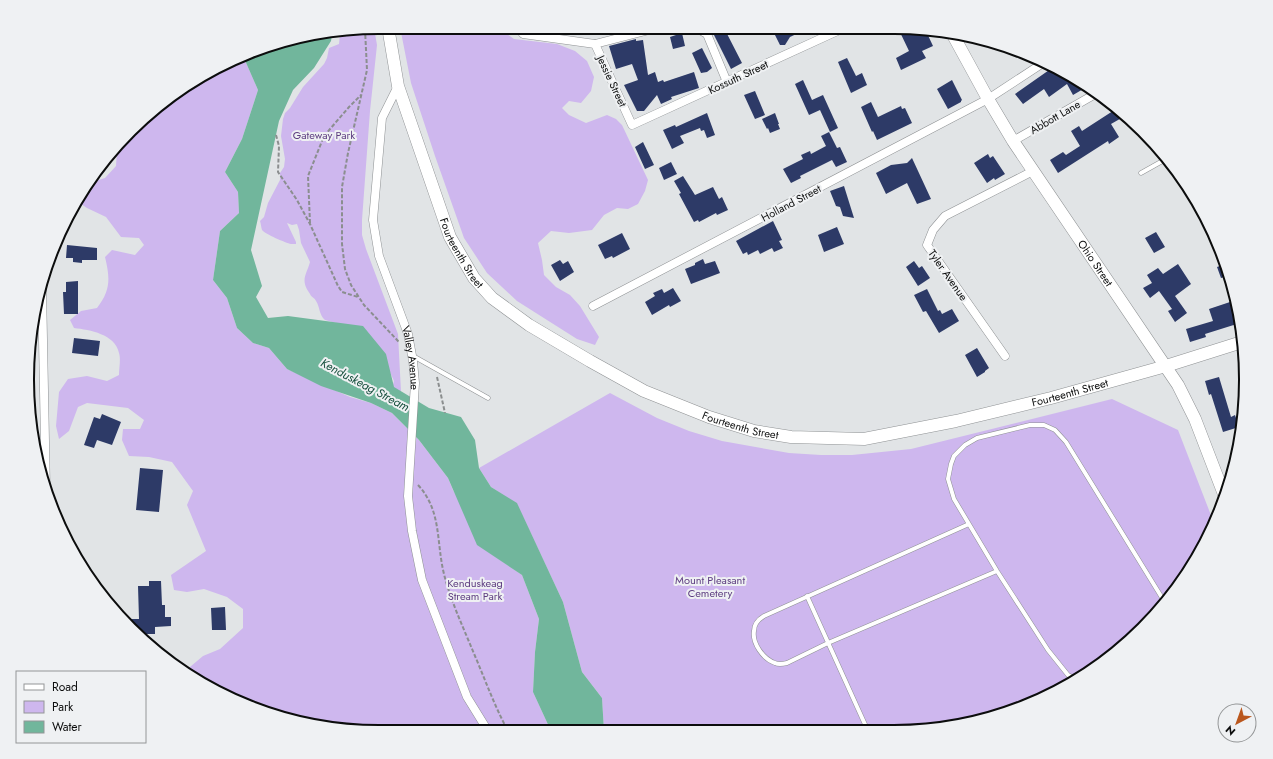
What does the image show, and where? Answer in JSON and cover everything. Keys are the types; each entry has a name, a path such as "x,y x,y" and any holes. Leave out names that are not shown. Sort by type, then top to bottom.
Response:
{"street":[{"path":"389,34 398,86"},
{"name":"Jessie Street","path":"524,34 595,44 632,125"},
{"path":"595,44 634,34"},
{"path":"707,34 727,82"},
{"name":"Kossuth Street","path":"632,125 831,34"},
{"name":"Ohio Street","path":"956,40 1013,141 1178,385 1190,408 1221,490"},
{"name":"Holland Street","path":"593,306 988,99 1038,66"},
{"name":"Valley Avenue","path":"398,86 382,118 373,220 379,256 408,334 412,356 415,383 408,496 412,531 422,580 467,697 484,725"},
{"name":"Fourteenth Street","path":"398,86 450,237 474,278 492,298 529,325 597,365 644,390 709,417 754,431 791,437 864,439 956,421 1051,398 1166,366 1237,344"},
{"name":"Abbott Lane","path":"1013,141 1092,97"},
{"name":"Tyler Avenue","path":"1005,356 927,245 933,230 945,216 1033,170"},
{"path":"42,306 45,467"}],"lane":[{"path":"1141,173 1161,162"},
{"path":"412,356 488,398"},
{"path":"1070,676 1048,650 997,571 954,499 949,484 948,472 954,456 965,445 977,438 1030,425 1044,425 1055,430 1066,442 1162,597"},
{"path":"969,524 771,611 759,619 754,630 757,646 763,655 774,663 787,663 828,643 997,571"},
{"path":"807,596 865,725"}],"path":[{"path":"365,35 367,70 348,153 342,187 342,244 345,269 351,285 364,305 412,356"},
{"path":"310,224 308,176 324,136 349,107 362,95"},
{"path":"276,135 279,146 278,172 297,200 310,224 338,286 342,292 359,298"},
{"path":"435,368 445,413"},
{"path":"409,475 427,495 431,502 434,511 444,574 459,618 492,700 505,725"}],"green space":[{"name":"Gateway Park","path":"375,34 377,45 370,111 362,235 398,334 401,392 392,388 394,381 377,344 366,331 325,320 322,316 315,300 305,285 305,278 310,262 301,243 297,224 292,225 287,223 296,242 296,244 291,244 264,232 260,221 264,217 268,203 280,180 280,173 284,167 285,159 281,136 285,113 290,108 303,87 324,64 329,48 339,44 340,36"},
{"path":"401,34 507,34 514,39 557,44 575,51 587,61 594,77 591,91 581,103 569,101 562,108 569,115 586,123 607,115 616,119 622,125 648,180 645,191 638,204 628,209 617,208 604,215 592,230 569,233 551,231 538,243 544,275 556,287 570,295 580,306 599,337 595,345 577,339 517,301 487,273 464,238 411,83"},
{"name":"Kenduskeag Stream Park","path":"245,61 258,90 242,139 225,172 238,192 239,213 220,231 213,280 227,298 237,328 253,343 269,348 287,369 350,397 371,403 392,413 419,440 448,478 486,550 522,575 539,619 535,652 533,692 548,725 380,725 334,722 268,707 247,699 207,679 189,668 203,656 220,649 243,628 243,609 227,597 204,589 187,592 174,590 171,575 206,551 187,505 193,491 172,462 149,457 129,456 122,440 123,429 140,429 144,420 128,408 87,403 78,407 69,431 59,439 56,426 59,392 68,379 87,376 107,381 119,375 120,355 113,341 101,334 74,328 70,320 81,311 97,308 102,302 108,284 108,271 105,257 112,250 135,255 144,245 139,238 121,237 106,217 82,204 97,180 105,178 116,166 117,156 135,135 169,105 207,80"},
{"name":"Mount Pleasant Cemetery","path":"610,393 657,418 689,431 722,441 789,453 821,455 852,455 911,449 1112,399 1178,430 1211,516 1193,552 1181,571 1168,590 1138,624 1104,654 1066,679 1026,699 1005,707 939,722 894,725 604,725 602,698 582,672 563,602 517,504 491,487 479,468"}],"water":[{"name":"Kenduskeag Stream","path":"332,37 331,41 314,68 293,90 279,121 251,250 262,286 256,297 268,318 288,316 363,326 386,354 394,387 429,408 461,417 475,440 479,468 491,487 517,503 563,602 582,672 602,698 604,725 548,725 533,692 535,652 539,619 522,575 477,545 448,478 419,440 392,413 371,403 321,386 287,369 269,348 253,343 237,328 227,298 213,280 220,231 239,213 238,192 225,172 242,139 258,90 245,61 268,52 290,46"}],"building":[{"path":"682,34 685,46 673,49 670,37"},
{"path":"714,34 727,34 742,63 731,69"},
{"path":"774,34 796,34 790,37 785,45 780,45"},
{"path":"901,34 928,36 933,46 922,51 926,58 901,70 896,58 909,51"},
{"path":"636,39 636,41 643,40 648,75 655,72 658,82 663,80 664,82 694,72 699,88 671,97 672,99 661,104 657,95 644,111 637,111 624,85 638,80 632,64 616,69 609,46"},
{"path":"702,48 712,68 707,72 701,73 692,53"},
{"path":"847,58 856,76 862,73 867,85 851,93 838,62"},
{"path":"1048,71 1082,90 1073,95 1067,84 1049,97 1044,89 1023,104 1015,94"},
{"path":"803,80 812,100 823,95 838,128 830,132 820,110 809,115 795,84"},
{"path":"952,80 962,100 948,109 937,89"},
{"path":"755,91 765,115 755,119 744,95"},
{"path":"871,102 878,117 901,106 902,109 905,108 912,123 877,140 861,107"},
{"path":"1112,112 1120,119 1111,124 1119,137 1109,144 1108,141 1058,173 1050,160 1063,152 1066,155 1080,146 1071,131 1079,126 1082,131"},
{"path":"707,113 715,135 707,138 704,130 701,131 700,128 680,136 684,143 672,149 663,130 675,125 676,127"},
{"path":"775,113 780,129 770,133 762,119"},
{"path":"829,132 837,148 840,147 847,162 836,167 832,160 800,176 801,178 791,183 783,169 803,159 801,155 810,151 811,154 826,146 821,136"},
{"path":"643,142 654,165 645,169 635,147"},
{"path":"988,154 990,158 993,156 1005,174 995,180 994,178 987,183 974,163"},
{"path":"912,158 931,199 917,204 907,183 886,194 876,173 891,165 907,163"},
{"path":"671,162 677,174 664,180 659,168"},
{"path":"683,176 695,195 713,187 719,199 722,197 728,210 717,215 716,213 699,222 698,220 694,222 679,194 681,193 674,181"},
{"path":"844,186 854,218 843,216 840,207 836,206 830,191"},
{"path":"773,221 782,240 779,241 783,248 774,252 772,248 760,254 758,250 748,255 747,252 743,254 736,241"},
{"path":"837,227 844,244 824,252 818,235"},
{"path":"1156,232 1165,247 1154,253 1145,238"},
{"path":"622,233 630,249 613,258 612,256 605,259 598,245"},
{"path":"67,245 97,248 97,260 82,260 82,263 73,262 73,258 66,258"},
{"path":"703,259 705,264 715,261 720,273 691,284 685,269 695,265 695,263"},
{"path":"560,260 563,264 568,261 574,272 560,281 551,265"},
{"path":"914,261 919,268 922,266 930,278 918,286 906,267"},
{"path":"1178,264 1191,284 1175,296 1187,313 1175,322 1168,311 1172,309 1159,291 1150,298 1143,288 1152,283 1147,275 1158,268 1163,274"},
{"path":"1220,266 1224,277 1221,278 1217,267"},
{"path":"78,281 78,314 64,314 63,292 66,292 66,282"},
{"path":"673,288 681,301 670,307 669,305 652,315 645,302 655,296 653,293 662,289 664,293"},
{"path":"927,289 938,311 940,310 942,314 952,309 959,321 939,333 926,311 923,312 914,295"},
{"path":"1230,302 1234,325 1205,334 1206,337 1190,342 1186,329 1213,321 1209,309"},
{"path":"74,338 100,341 98,356 72,353"},
{"path":"977,348 989,368 977,377 965,355"},
{"path":"1219,377 1231,417 1235,415 1236,419 1235,428 1223,432 1211,394 1209,395 1205,381"},
{"path":"102,414 121,422 112,445 97,440 94,448 84,445 94,417 100,419"},
{"path":"140,468 163,470 159,512 136,510"},
{"path":"149,581 161,581 162,605 165,605 165,617 171,617 171,626 155,627 155,634 146,634 131,619 139,619 138,586 149,586"},
{"path":"225,607 226,630 212,630 211,608"}]}
